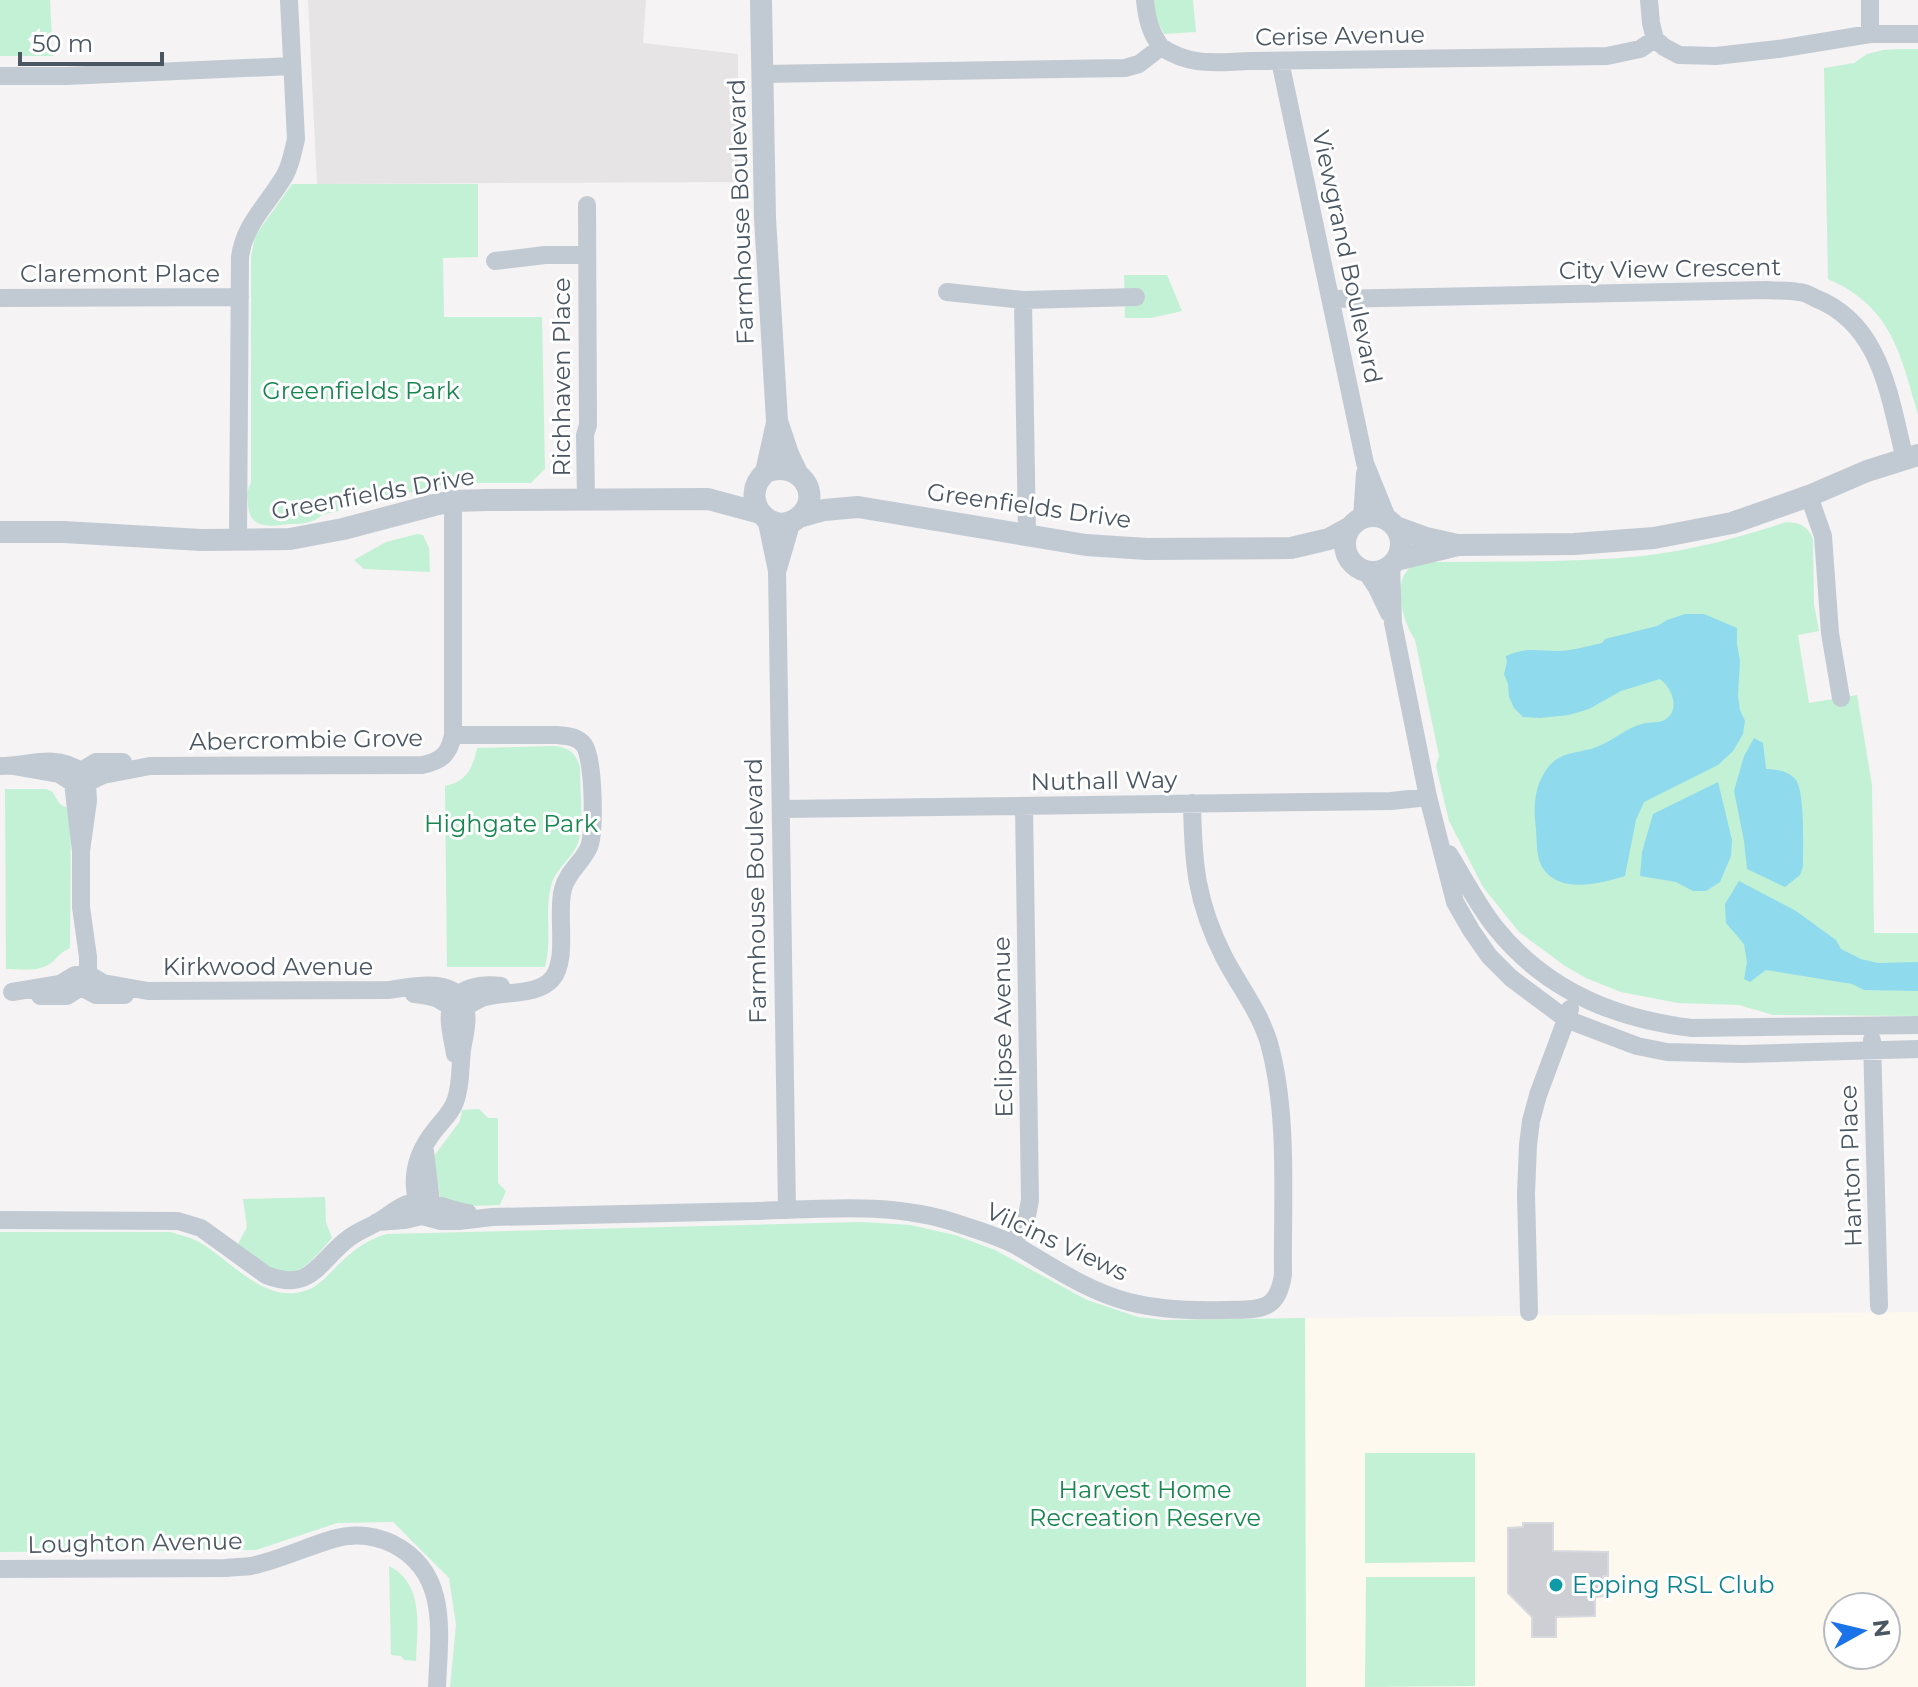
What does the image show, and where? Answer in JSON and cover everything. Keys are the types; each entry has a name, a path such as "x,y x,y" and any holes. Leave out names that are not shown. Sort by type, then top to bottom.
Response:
{"street":[{"path":"238,540 242,242 285,175 296,139 289,0"},
{"name":"Farmhouse Boulevard","path":"761,0 765,218 777,421 788,454 800,476"},
{"path":"761,74 1125,68 1139,64 1161,47 1149,27 1145,0"},
{"path":"1649,0 1655,39 1679,55 1716,56 1870,34 1918,34"},
{"path":"1870,0 1870,34"},
{"name":"Cerise Avenue","path":"1161,47 1196,62 1607,56 1640,49 1655,39"},
{"name":"Viewgrand Boulevard","path":"1280,61 1365,463 1392,523"},
{"path":"0,76 292,66"},
{"name":"Richhaven Place","path":"586,500 587,205"},
{"name":"Richhaven Place","path":"495,261 545,255 587,255"},
{"path":"947,292 1023,300 1136,297"},
{"name":"City View Crescent","path":"1332,299 1800,292 1829,303 1853,321 1871,345 1912,457"},
{"name":"Claremont Place","path":"0,298 240,297"},
{"path":"1023,300 1027,535"},
{"name":"Farmhouse Boulevard","path":"763,475 777,421"},
{"path":"1393,623 1377,588 1347,552 1345,544 1356,522 1375,516 1426,538 1458,545 1574,544 1654,538 1732,523 1912,457"},
{"name":"Viewgrand Boulevard","path":"1356,522 1365,463"},
{"path":"782,468 800,476 807,487 808,503 795,519 779,523 763,516 755,505 754,495 755,486 763,475 782,468"},
{"name":"Greenfields Drive","path":"708,499 763,475"},
{"name":"Greenfields Drive","path":"800,476 858,507"},
{"path":"1809,496 1823,536 1827,607 1841,698"},
{"name":"Greenfields Drive","path":"0,532 64,532 201,540 290,539 453,501 708,499 763,516"},
{"name":"Abercrombie Grove","path":"80,779 150,766 422,765 443,758 450,748 453,735 453,501"},
{"name":"Greenfields Drive","path":"795,519 824,510 858,507 1086,545 1147,549 1291,548 1329,539 1356,522"},
{"name":"Farmhouse Boulevard","path":"763,516 777,571 787,1210"},
{"name":"Farmhouse Boulevard","path":"777,571 795,519"},
{"path":"1392,523 1401,543 1400,552 1393,563 1393,623 1428,797 1455,902 1489,956 1511,978 1566,1019 1637,1046 1667,1052 1711,1054 1918,1049"},
{"path":"1358,565 1374,572 1393,563 1458,545"},
{"name":"Greenfields Drive","path":"1291,548 1358,565"},
{"path":"423,1206 414,1184 416,1162 456,1099 459,1078 451,1027 458,1004 473,986 493,985 528,990 552,979 560,955 563,887 590,845 592,830 589,754 582,743 571,736 453,735"},
{"path":"6,766 80,779 88,801 81,851 81,907 88,957 81,979 67,996 6,992"},
{"name":"Nuthall Way","path":"781,809 1391,801 1428,797"},
{"name":"Vilcins Views","path":"0,1220 178,1221 201,1228 266,1275 292,1281 315,1272 348,1238 377,1222 405,1220 423,1206 441,1221 787,1210 909,1212 955,1222 1013,1244 1065,1276 1129,1302 1163,1308 1210,1310 1266,1306 1276,1300 1283,1274 1282,1145 1277,1075 1268,1039 1255,1009 1225,960 1203,907 1196,881 1192,803"},
{"name":"Eclipse Avenue","path":"1013,1244 1026,1221 1030,1200 1024,807"},
{"path":"1438,834 1495,927 1525,959 1576,996 1620,1014 1692,1028 1918,1025"},
{"name":"Kirkwood Avenue","path":"81,979 148,991 388,990 458,1004"},
{"path":"1529,1312 1526,1194 1531,1121 1576,996"},
{"name":"Hanton Place","path":"1871,1025 1879,1306"},
{"name":"Loughton Avenue","path":"0,1569 226,1568 250,1566 351,1535 383,1540 413,1557 433,1586 439,1623 437,1687"}],"shaded area":[{"path":"308,0 646,0 643,43 738,54 738,182 317,184"},
{"path":"1918,1312 1918,1687 1306,1687 1305,1318"}],"green space":[{"path":"0,0 50,0 53,56 0,56"},
{"path":"1154,0 1193,0 1196,32 1164,34 1156,18"},
{"path":"1918,49 1918,414 1898,352 1880,318 1850,290 1828,279 1824,68 1854,63 1867,54 1883,50"},
{"name":"Greenfields Park","path":"292,184 478,184 478,257 443,258 444,317 542,317 545,469 531,483 436,486 322,515 304,523 268,526 252,518 247,495 251,483 251,257 255,236"},
{"path":"1124,275 1167,275 1182,311 1151,318 1125,318"},
{"path":"1786,522 1802,526 1813,539 1814,604 1819,631 1798,635 1809,703 1857,695 1872,785 1874,933 1918,933 1918,1016 1773,1015 1739,1005 1678,1003 1621,992 1586,978 1519,932 1483,887 1449,821 1436,766 1439,756 1415,640 1406,623 1401,602 1402,582 1411,567 1429,562 1565,561 1643,556 1715,543"},
{"path":"423,535 429,548 430,572 364,569 354,560 386,542"},
{"name":"Highgate Park","path":"553,746 571,751 580,767 581,816 578,843 552,883 545,967 447,967 445,786 459,781 468,773 477,748"},
{"path":"5,789 46,789 69,808 70,948 38,969 6,969"},
{"path":"479,1109 488,1118 498,1118 498,1183 506,1191 500,1205 471,1206 440,1198 434,1156 460,1121 462,1110"},
{"path":"325,1197 326,1222 332,1238 300,1269 292,1272 275,1269 238,1244 247,1227 243,1199"},
{"name":"Harvest Home Recreation Reserve","path":"862,1222 910,1225 955,1235 995,1250 1087,1300 1138,1317 1164,1320 1305,1318 1306,1687 450,1687 456,1625 449,1578 393,1522 337,1523 256,1550 0,1552 0,1232 170,1232 199,1242 263,1287 292,1293 315,1286 347,1256 387,1234"},
{"path":"1365,1453 1475,1453 1475,1562 1365,1563"},
{"path":"389,1566 401,1574 414,1595 416,1661 391,1655"},
{"path":"1366,1577 1475,1577 1475,1686 1365,1687"}],"water":[{"path":"1685,614 1704,614 1737,628 1740,661 1738,695 1745,721 1743,734 1733,751 1718,765 1644,802 1636,820 1625,876 1579,885 1557,880 1541,865 1537,852 1535,804 1544,773 1560,757 1599,746 1636,726 1666,719 1673,710 1673,698 1660,679 1621,691 1589,709 1569,715 1523,717 1509,697 1504,674 1506,656 1525,650 1563,651 1602,643 1605,639 1657,626"},
{"path":"1754,738 1763,743 1766,769 1790,774 1796,780 1801,796 1803,866 1800,875 1785,887 1747,869 1734,791 1744,756"},
{"path":"1718,782 1732,840 1731,856 1720,882 1706,891 1693,891 1676,882 1640,876 1642,852 1653,814"},
{"path":"1739,881 1796,911 1836,940 1841,949 1861,959 1878,963 1918,962 1918,991 1864,990 1852,984 1766,970 1750,982 1744,979 1747,962 1744,944 1726,923 1725,904"}],"building":[{"name":"Epping RSL Club","path":"1523,1523 1553,1523 1553,1551 1608,1552 1608,1576 1603,1576 1603,1596 1595,1597 1595,1616 1556,1617 1556,1637 1532,1637 1532,1617 1508,1593 1508,1528 1523,1527"}],"place":[{"name":"Epping RSL Club","path":"1556,1585"}]}
